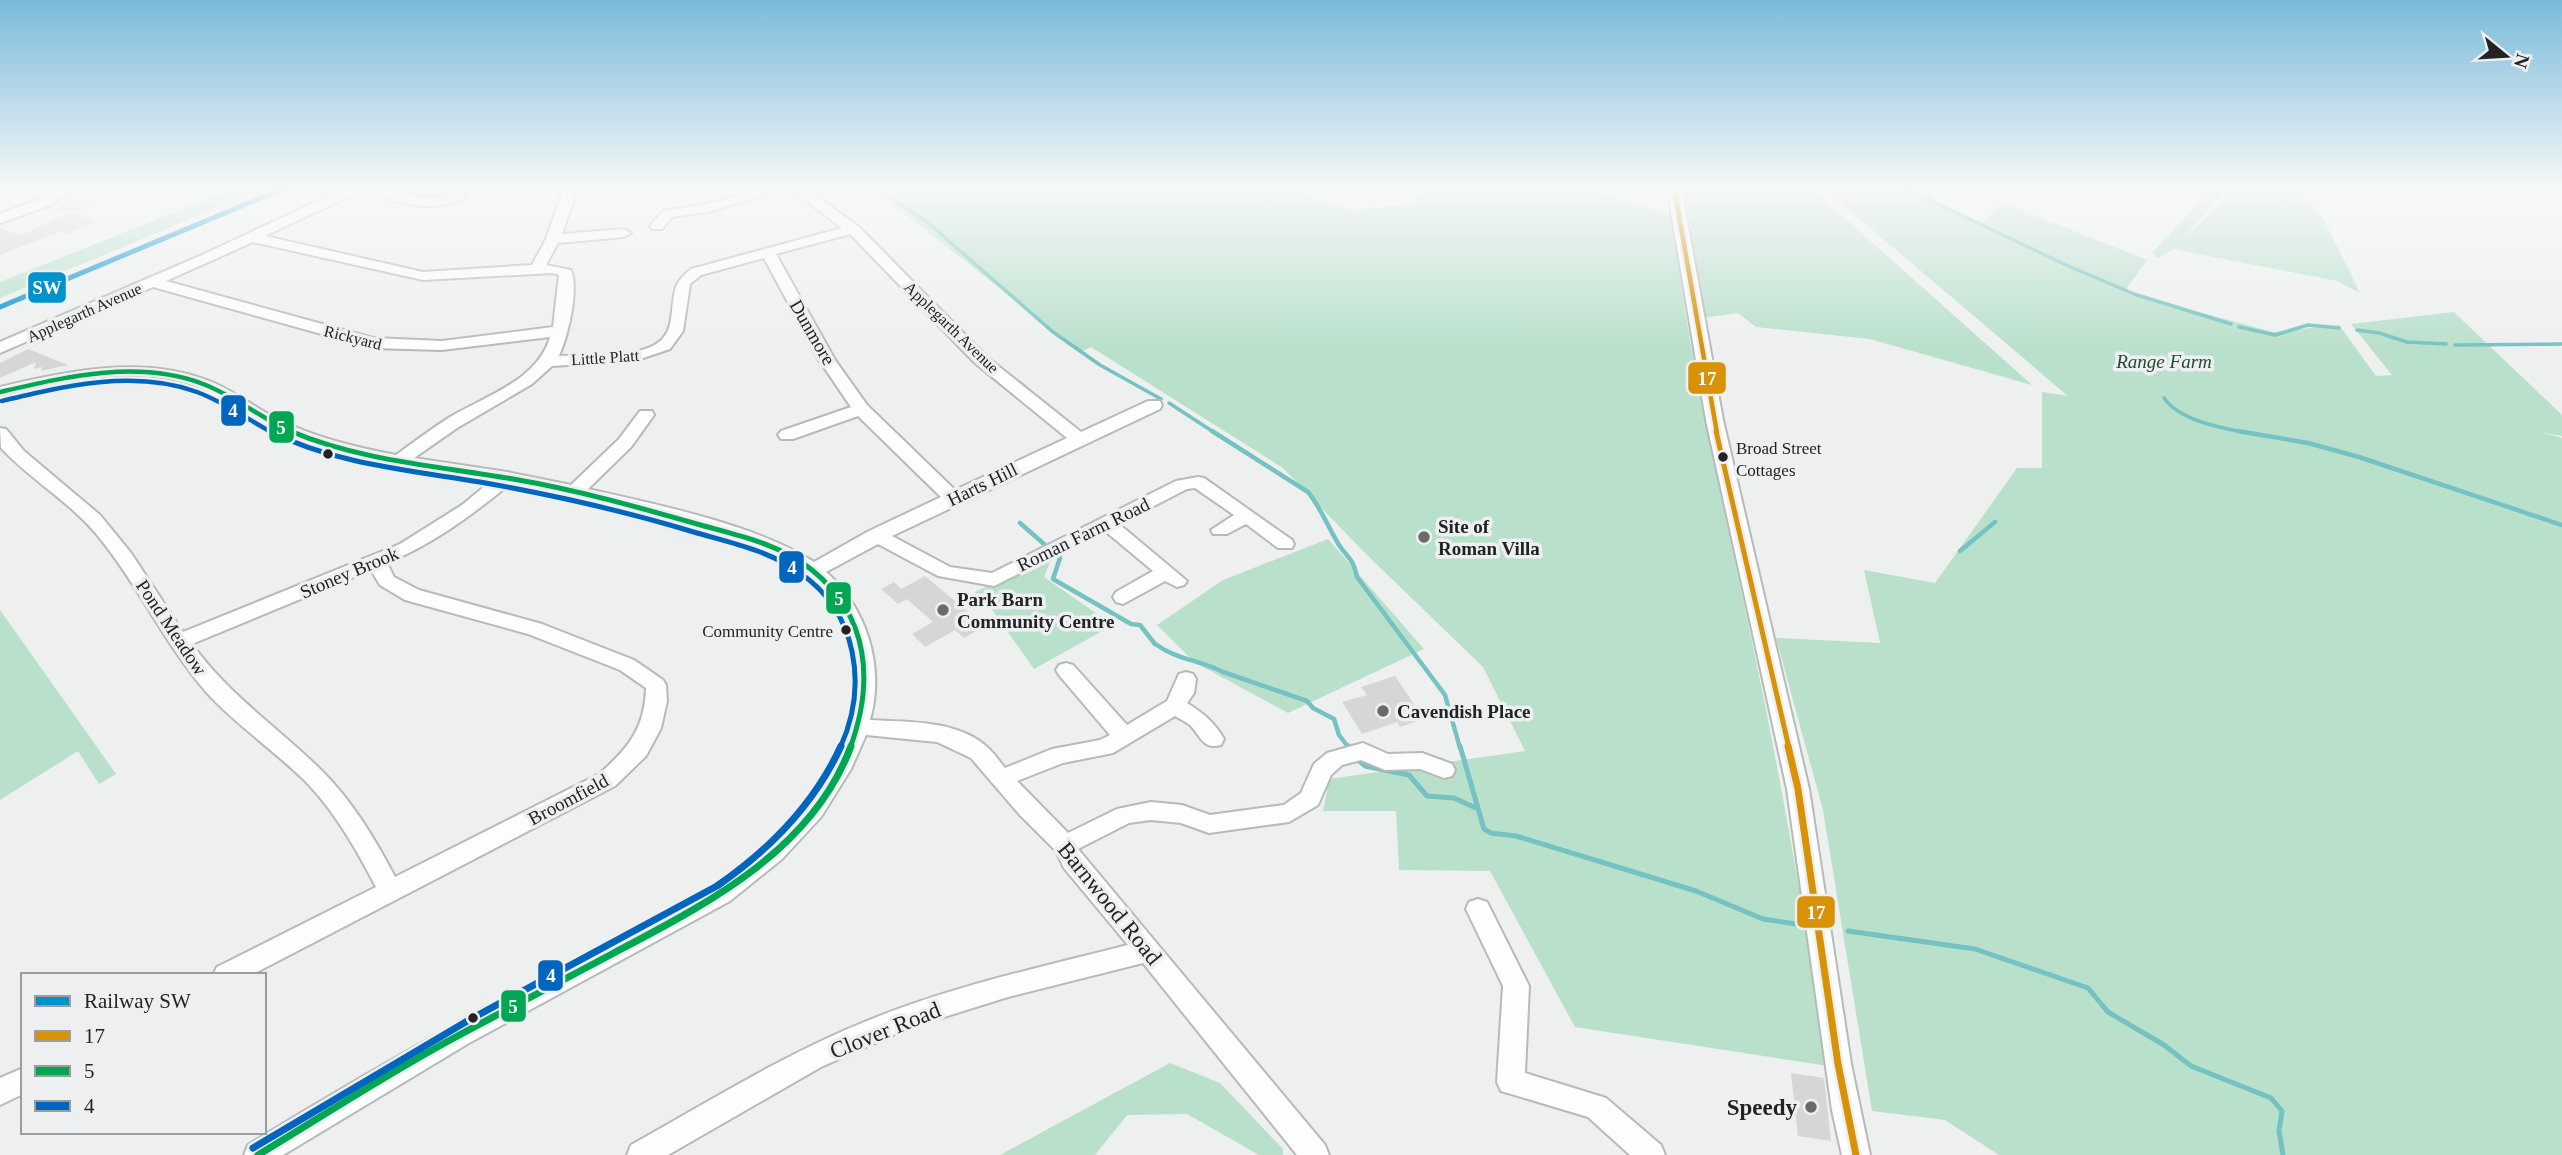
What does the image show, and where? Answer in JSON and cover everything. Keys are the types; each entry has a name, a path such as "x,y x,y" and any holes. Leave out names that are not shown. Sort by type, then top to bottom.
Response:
{"street":[{"name":"Applegarth Avenue","path":"0,348 242,241"},
{"path":"268,241 423,276 537,269 554,269 566,273 556,346 548,361 528,377 451,424 398,461"},
{"path":"537,269 552,241"},
{"name":"Little Platt","path":"548,361 633,357 660,350 674,335 682,283 688,278 708,268 811,241"},
{"name":"Applegarth Avenue","path":"865,241 982,360 1080,440"},
{"path":"1683,241 1702,364 1730,499 1772,662 1798,789 1842,1089 1856,1155"},
{"name":"Dunmore","path":"768,253 827,360 862,409 952,498"},
{"name":"Rickyard","path":"152,282 372,343 401,348 440,346 559,331"},
{"path":"0,392 73,377 146,374 197,381 258,416 295,433 344,449 398,461 576,490 731,534 780,552 813,571 844,604 861,640 865,687 858,727 842,765 817,804 777,848 730,888 679,919 471,1028 258,1155"},
{"name":"Harts Hill","path":"813,571 876,535 952,498 1154,405"},
{"path":"784,437 862,409"},
{"path":"576,490 625,443 647,415"},
{"name":"Pond Meadow","path":"0,433 5,443 22,459 61,488 93,519 127,561 178,642 209,681 245,717 304,766 335,800 363,838 390,890"},
{"name":"Stoney Brook","path":"178,642 377,562 432,534 506,477"},
{"name":"Roman Farm Road","path":"876,535 945,572 994,580 1182,485 1198,482 1285,544"},
{"path":"1220,530 1247,516"},
{"path":"1106,523 1171,576 1122,597"},
{"name":"Broomfield","path":"230,973 607,780 632,758 646,740 657,709 656,685 628,665 535,629 412,595 387,581 377,562"},
{"path":"1066,670 1125,737"},
{"path":"1002,778 1060,755 1105,747 1125,737 1175,706 1183,693 1186,679"},
{"path":"1175,706 1197,719 1213,738"},
{"name":"Barnwood Road","path":"858,727 928,733 970,745 1065,845 1072,861 1206,1019 1315,1155"},
{"path":"1065,845 1125,814 1151,811 1182,814 1209,824 1289,813 1310,799 1322,770 1335,759 1363,751 1385,762 1422,761 1444,770"},
{"path":"1478,909 1516,986 1511,1082 1596,1107 1651,1155"},
{"name":"Clover Road","path":"641,1155 718,1108 870,1032 975,995 1148,951"},
{"path":"0,1093 21,1081"}],"green space":[{"path":"103,241 137,241 0,298 0,282"},
{"path":"940,241 1675,241 1698,383 1776,762 1828,1066 1575,1027 1490,871 1399,870 1396,811 1323,811 1329,779 1525,751 1483,667 1364,552 1283,468 1091,347 1081,352"},
{"path":"1692,241 1870,241 2032,385 1870,339 1756,327 1738,313 1702,318"},
{"name":"Range Farm","path":"1885,241 2099,241 2147,260 2124,292 2273,332 2339,325 2376,376 2392,375 2351,324 2454,312 2562,415 2562,436 2541,432 2562,438 2562,1155 1999,1155 1945,1120 1872,1111 1823,810 1776,638 1880,643 1864,570 1935,583 2017,468 2042,468 2042,392 2068,396"},
{"path":"2163,241 2334,241 2360,293 2337,281 2174,249 2158,258 2152,253"},
{"path":"1328,539 1424,649 1288,713 1194,662 1157,625 1223,580"},
{"path":"1052,557 1044,577 1113,625 1034,669 988,604 975,592"},
{"path":"0,610 116,774 99,784 78,751 0,800"},
{"path":"1170,1063 1220,1083 1283,1149 1283,1155 1259,1155 1187,1114 1127,1115 1095,1155 1000,1155"}],"building":[{"path":"0,241 36,241 0,255"},
{"path":"28,349 68,365 41,371 42,367 34,369 36,362 0,378 0,363"},
{"name":"Park Barn Community Centre","path":"925,576 985,626 964,638 955,630 925,647 912,634 933,622 907,599 898,604 881,589 894,582 901,589"},
{"name":"Cavendish Place","path":"1395,676 1424,719 1400,727 1397,722 1362,734 1342,702 1367,695 1361,687"},
{"name":"Speedy","path":"1791,1073 1824,1078 1831,1141 1798,1136"}],"waterway":[{"path":"949,241 1053,332 1100,365 1161,399"},
{"path":"2015,241 2134,294 2231,324"},
{"path":"2239,327 2275,335 2308,325 2339,328"},
{"path":"2357,330 2379,333 2407,342 2446,344"},
{"path":"2455,345 2562,344"},
{"path":"2164,398 2171,406 2191,418 2240,431"},
{"path":"1169,403 1215,433"},
{"path":"1212,431 1308,492 1352,562 1357,577 1445,695 1460,748"},
{"path":"2240,431 2308,443 2359,457 2562,525"},
{"path":"2240,431 2248,433"},
{"path":"1960,551 1995,522"},
{"path":"1020,523 1060,558 1053,579 1131,624 1140,625 1155,644"},
{"path":"1157,645 1181,657 1307,701 1313,708 1334,719 1339,735 1349,748"},
{"path":"1348,746 1351,751"},
{"path":"1460,746 1484,829 1491,833 1516,836 1696,891 1763,919 1809,926"},
{"path":"1356,758 1365,766 1409,775 1427,796 1454,798 1476,808"},
{"path":"1848,931 1975,949 2088,988 2108,1012 2164,1045 2191,1066 2271,1098 2282,1111 2279,1131 2283,1155"}],"rail line":[{"name":"SW","path":"0,307 158,241"}],"transit line":[{"name":"17","path":"1683,241 1714,420 1798,789 1838,1064 1856,1155"},
{"name":"5","path":"0,392 100,373 177,376 210,387 259,416 306,438 334,447 562,489 733,534 774,548 811,569 841,600 859,638 865,680 863,702 859,723 848,752 817,806 775,852 726,891 700,907 459,1035 258,1155"},
{"name":"4","path":"2,401 105,382 167,384 199,393 286,439 346,459 545,495 673,526 760,552 786,563 823,592 834,607 850,640 856,677 855,695 844,739 820,786 768,846 697,899 469,1020 253,1148"}],"place":[{"name":"Broad Street Cottages","path":"1723,457"},
{"name":"Site of Roman Villa","path":"1424,537"},
{"name":"Park Barn Community Centre","path":"943,610"},
{"name":"Community Centre","path":"846,630"},
{"name":"Cavendish Place","path":"1383,711"},
{"name":"Speedy","path":"1811,1107"}]}
